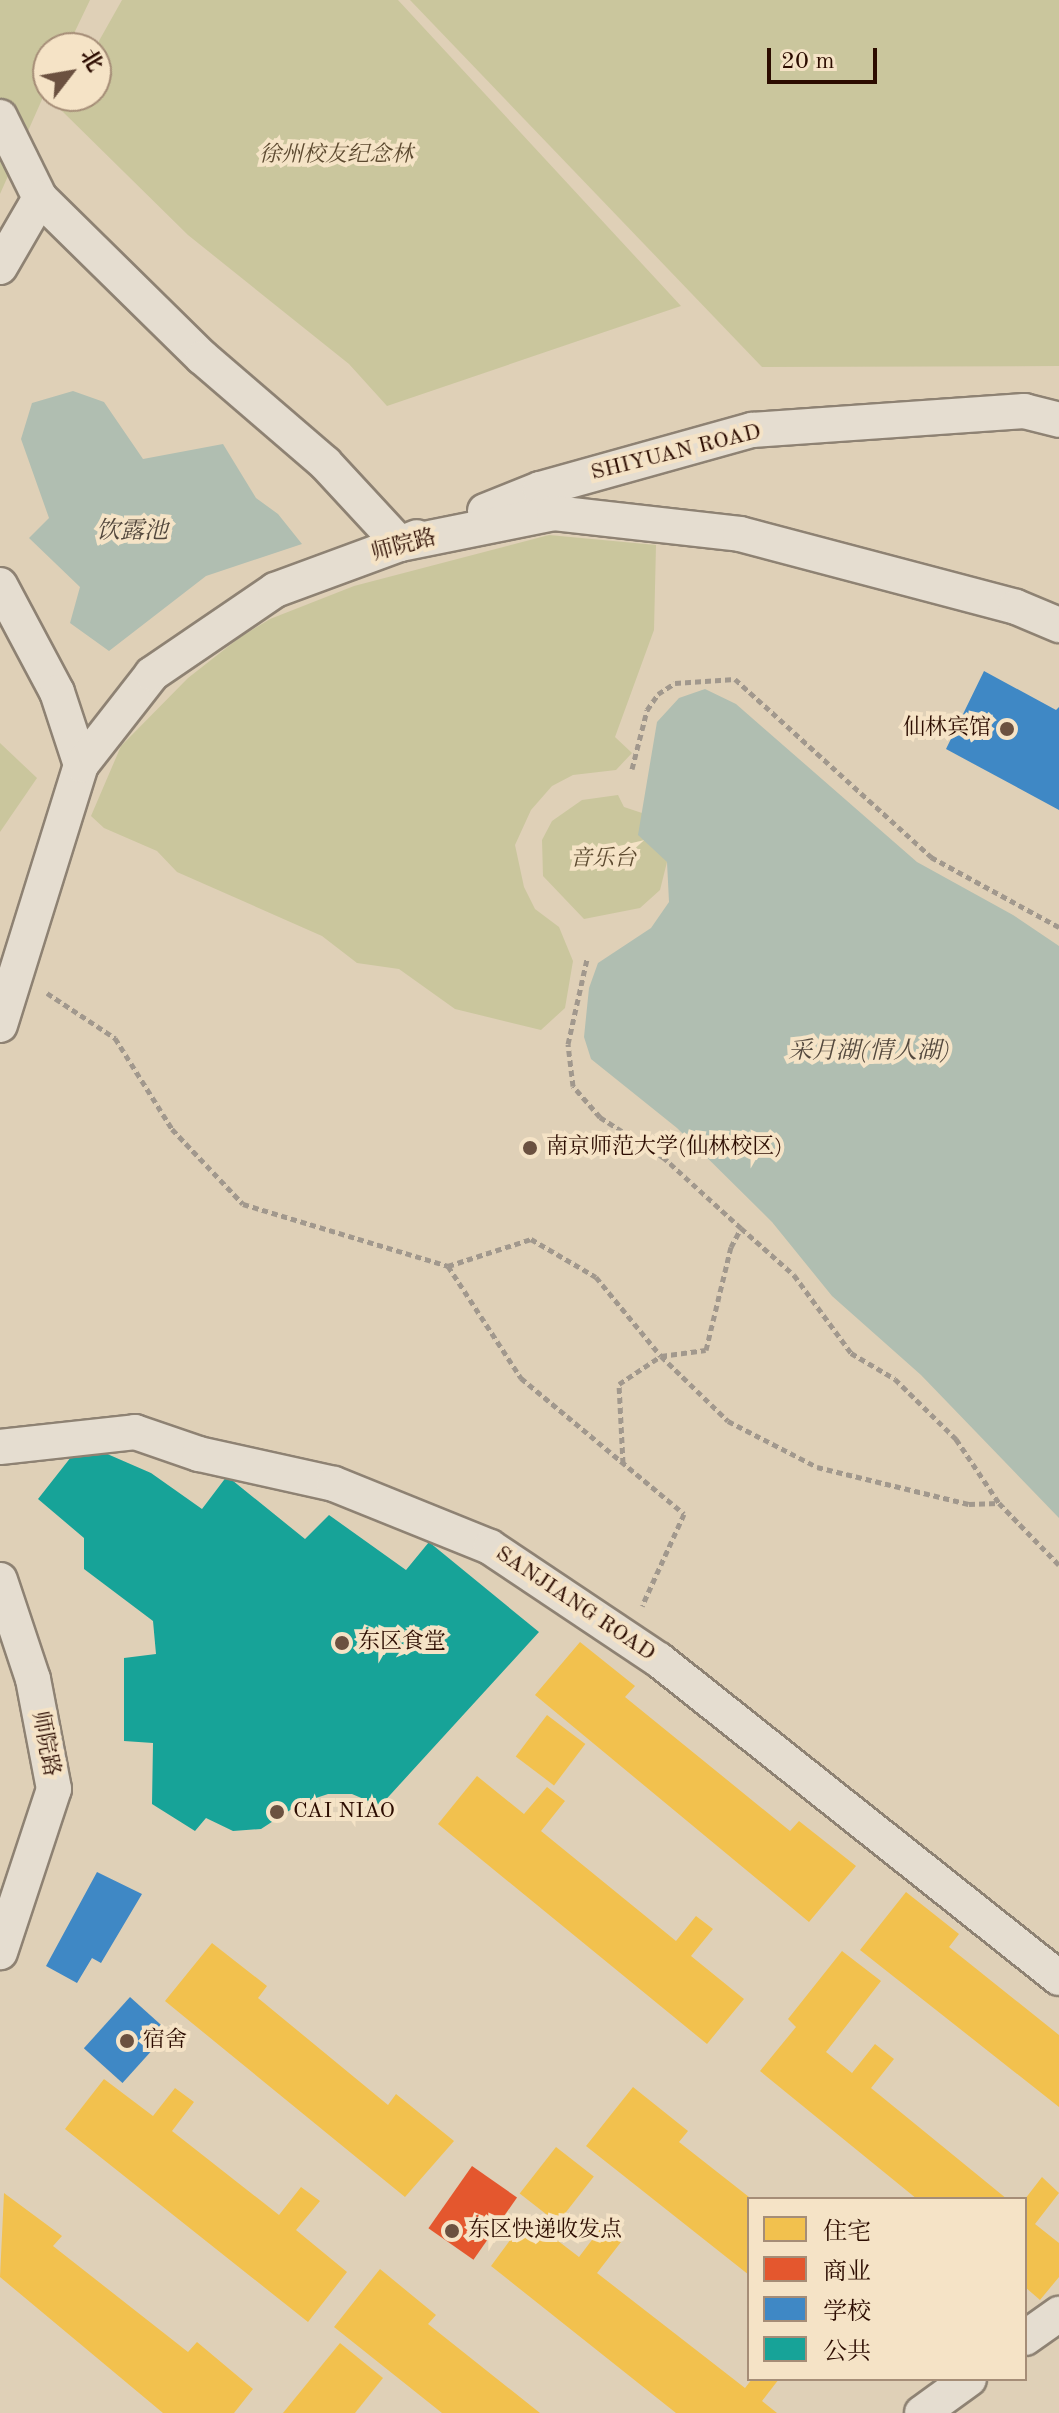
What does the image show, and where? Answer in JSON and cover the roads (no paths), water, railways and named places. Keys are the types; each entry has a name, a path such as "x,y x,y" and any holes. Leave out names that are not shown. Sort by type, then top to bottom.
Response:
{"street":[{"path":"0,117 40,198 203,358 325,463 400,544"},
{"path":"0,267 40,198"},
{"name":"SHIYUAN ROAD","path":"400,544 540,489 752,430 1024,411 1059,420"},
{"name":"师院路","path":"0,1025 81,765 152,674 275,590 400,544 554,513 740,534 1016,607 1059,625"},
{"path":"0,585 57,692 81,765"},
{"name":"SANJIANG ROAD","path":"0,1447 135,1432 199,1454 334,1484 490,1547 627,1639 1059,1978"},
{"name":"师院路","path":"0,1580 33,1679 54,1789 0,1952"},
{"path":"1027,2337 1059,2314"},
{"path":"922,2413 966,2381"}],"water":[{"name":"饮露池","path":"73,391 104,402 143,459 223,444 256,498 278,514 302,544 206,576 109,651 70,623 80,587 29,538 49,518 21,439 32,403"},
{"name":"采月湖(情人湖)","path":"705,689 736,704 917,862 1013,915 1059,946 1059,1518 921,1375 832,1296 772,1222 677,1128 591,1059 584,1037 589,988 598,963 651,928 669,902 667,862 638,835 657,722 679,698"}],"place":[{"name":"仙林宾馆","path":"1007,729"},
{"name":"南京师范大学(仙林校区)","path":"530,1148"},
{"name":"东区食堂","path":"342,1643"},
{"name":"CAI NIAO","path":"277,1812"},
{"name":"宿舍","path":"127,2041"},
{"name":"东区快递收发点","path":"452,2231"}],"park label":[{"name":"徐州校友纪念林","path":"336,156"},
{"name":"音乐台","path":"603,860"}]}
